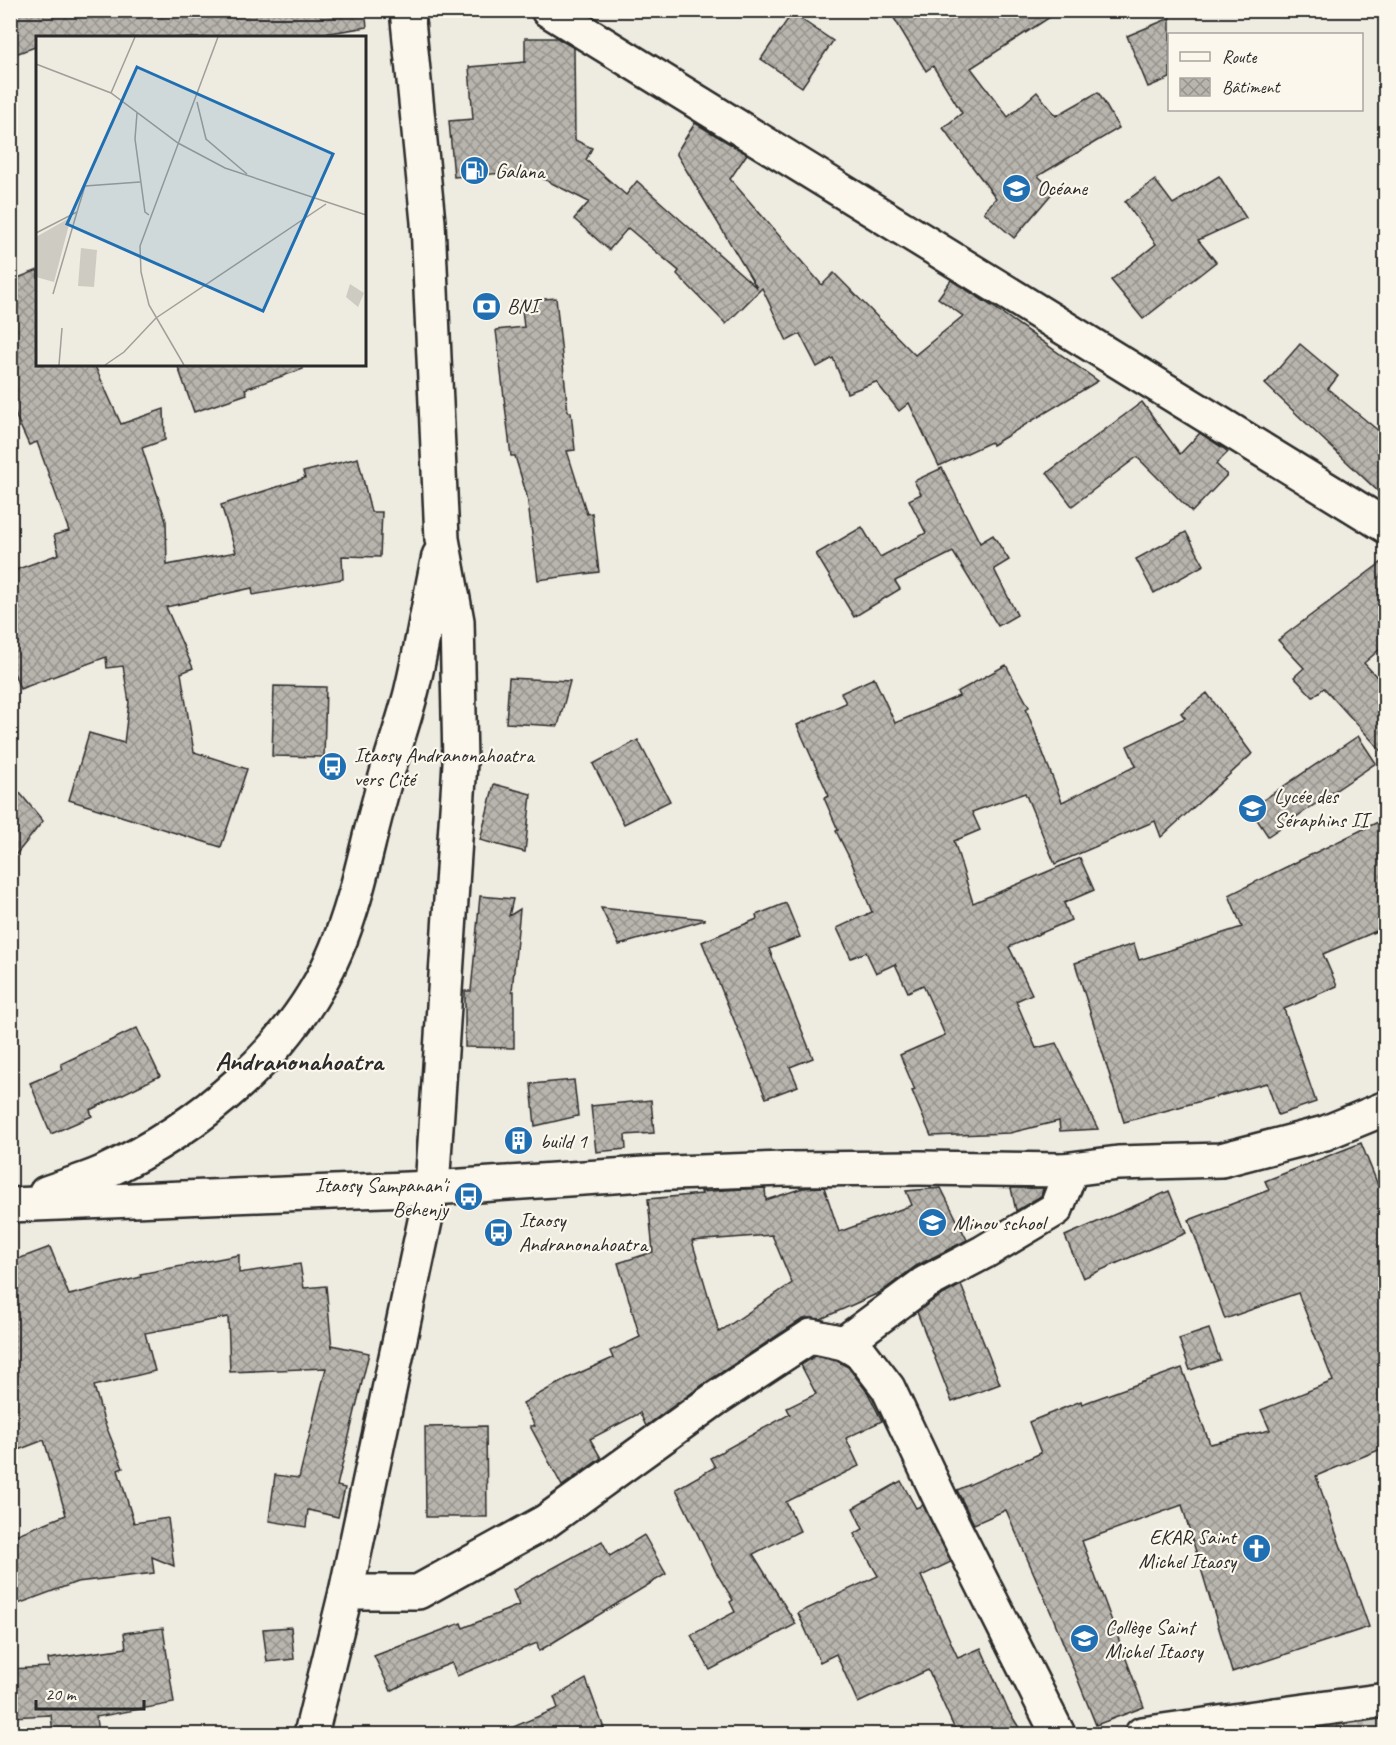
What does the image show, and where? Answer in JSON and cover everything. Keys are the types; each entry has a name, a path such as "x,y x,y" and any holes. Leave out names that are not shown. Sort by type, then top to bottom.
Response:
{"street":[{"path":"311,1734 346,1592 432,1188 460,763 458,621 442,539 428,222 407,10"},
{"path":"548,10 1386,526"},
{"path":"11,1204 100,1174 143,1152 180,1129 252,1072 283,1037 313,996 336,950 354,897 411,694 442,539"},
{"path":"11,1204 432,1188 633,1174 785,1169 1063,1170 1118,1163 1221,1160 1325,1133 1386,1108"},
{"path":"844,1343 925,1282 984,1252 1056,1209 1068,1178 1063,1170"},
{"path":"346,1592 418,1592 545,1522 715,1400 811,1336 844,1343 861,1353 888,1388 946,1511 1058,1734"},
{"path":"1142,1734 1282,1725 1386,1700"}],"green space":[{"path":"1385,1716 1385,1734 1335,1734 1339,1722"}],"building":[{"path":"10,10 365,10 367,27 311,36 36,36 36,47 10,56"},
{"path":"889,10 1061,10 971,68 1008,117 1037,92 1056,116 1098,92 1119,128 1038,176 1054,191 1014,238 984,212 996,198 943,128 962,113 933,66 926,71"},
{"path":"792,13 833,41 802,87 761,59"},
{"path":"1170,18 1168,79 1148,87 1127,36"},
{"path":"525,38 557,38 574,48 575,140 592,148 586,160 626,195 637,181 757,288 676,153 695,123 747,154 730,179 822,285 834,273 915,355 963,316 938,298 951,280 1098,381 992,445 991,442 939,466 909,403 899,411 876,382 847,393 833,358 817,367 800,334 787,341 762,288 726,324 677,274 679,271 628,228 609,250 574,219 589,202 528,171 454,177 449,121 473,119 469,67 525,62"},
{"path":"1219,176 1246,218 1198,240 1216,262 1143,319 1111,280 1156,244 1125,202 1155,180 1173,204"},
{"path":"36,271 36,366 95,366 121,424 164,409 165,440 142,448 166,521 167,565 236,552 221,505 305,478 303,472 358,458 371,512 382,512 380,557 342,556 343,579 253,595 252,588 166,607 193,668 181,673 194,752 247,769 221,847 69,800 89,733 124,743 129,702 123,666 107,668 106,657 20,689 10,662 10,572 59,554 54,535 69,531 37,442 29,445 10,403 10,281"},
{"path":"556,298 568,412 571,412 575,450 567,451 587,514 592,513 599,572 538,580 527,496 515,456 511,456 496,330 524,327 521,301"},
{"path":"1300,344 1338,376 1328,389 1386,437 1386,499 1265,384"},
{"path":"178,366 302,366 303,369 245,389 247,394 194,412"},
{"path":"1142,402 1180,454 1200,433 1228,452 1216,464 1227,475 1192,512 1137,457 1072,506 1047,473"},
{"path":"942,468 980,543 993,535 1009,560 994,569 1017,615 998,626 953,552 895,581 900,589 854,617 816,554 862,527 880,557 926,533 909,500 921,494 914,481"},
{"path":"1186,532 1204,565 1154,593 1136,559"},
{"path":"1386,559 1386,644 1364,663 1386,687 1386,756 1324,688 1313,697 1294,677 1304,668 1278,640"},
{"path":"1006,665 1029,707 1026,709 1062,802 1136,766 1127,746 1185,718 1181,713 1207,693 1252,754 1161,837 1155,821 1055,864 1025,793 972,812 980,830 954,841 973,903 1080,858 1094,890 1064,903 1071,920 1009,947 1032,994 1016,1001 1036,1048 1056,1043 1098,1129 1060,1131 1059,1121 1010,1133 931,1136 900,1055 945,1035 923,985 908,992 895,964 876,973 866,952 851,958 837,928 872,912 836,831 838,830 824,798 829,796 797,725 846,703 841,693 874,678 895,723 959,696 957,692"},
{"path":"509,678 570,681 558,726 506,723"},
{"path":"274,686 326,687 324,757 272,756"},
{"path":"1358,736 1376,763 1268,836 1250,809"},
{"path":"638,740 670,801 624,824 593,764"},
{"path":"10,781 43,821 10,862"},
{"path":"494,784 531,794 525,852 480,840"},
{"path":"1386,818 1386,927 1323,954 1337,986 1284,1009 1316,1102 1278,1115 1267,1083 1124,1122 1075,963 1134,944 1139,960 1242,927 1229,895"},
{"path":"480,896 513,899 509,916 520,909 512,991 514,991 514,1048 465,1047 465,991 471,991"},
{"path":"786,903 800,937 769,949 813,1058 790,1067 798,1086 766,1098 702,942 757,919 756,915"},
{"path":"601,908 705,919 705,920 619,945"},
{"path":"137,1028 160,1076 90,1110 92,1116 51,1134 30,1083 63,1069 61,1064"},
{"path":"574,1080 578,1116 535,1126 531,1084"},
{"path":"651,1100 654,1133 625,1135 626,1149 596,1152 591,1106"},
{"path":"1361,1143 1386,1205 1386,1447 1316,1476 1369,1627 1232,1672 1182,1505 1082,1541 1144,1707 1096,1725 1052,1615 1006,1510 974,1524 957,1490 1041,1453 1029,1422 1081,1401 1082,1404 1182,1368 1210,1444 1270,1430 1261,1410 1333,1381 1298,1293 1225,1319 1189,1220 1269,1190 1265,1181"},
{"path":"824,1187 839,1232 912,1205 906,1191 941,1188 967,1240 916,1266 881,1292 821,1319 801,1320 705,1383 646,1426 640,1413 590,1439 601,1458 562,1486 530,1426 535,1426 523,1403 568,1378 613,1358 610,1351 640,1337 618,1263 653,1252 648,1199 702,1194 701,1192 765,1188 766,1200 803,1188","holes":["772,1235 792,1283 719,1332 692,1241"]},
{"path":"1011,1188 1043,1189 1041,1196 1016,1211"},
{"path":"1169,1191 1186,1233 1083,1278 1065,1236"},
{"path":"50,1247 69,1295 141,1277 140,1274 239,1255 239,1273 300,1264 304,1288 326,1286 332,1348 332,1345 369,1353 337,1486 345,1488 338,1517 308,1510 306,1527 269,1521 275,1475 299,1478 326,1368 230,1372 228,1317 145,1333 155,1371 94,1386 104,1421 123,1468 118,1470 134,1523 168,1518 174,1566 152,1557 154,1573 77,1582 10,1607 10,1537 66,1515 44,1440 18,1450 10,1431 10,1262"},
{"path":"961,1285 1000,1384 952,1402 917,1312"},
{"path":"1209,1329 1220,1360 1190,1370 1179,1339"},
{"path":"815,1356 837,1361 848,1367 868,1393 882,1421 846,1438 859,1466 786,1502 800,1531 753,1554 796,1624 710,1670 691,1635 735,1612 730,1602 733,1600 716,1572 676,1489 715,1467 710,1458 790,1414 787,1408 816,1394 801,1365"},
{"path":"486,1426 487,1517 426,1517 425,1427"},
{"path":"901,1481 916,1508 923,1505 951,1562 921,1576 958,1658 981,1648 1008,1710 1023,1734 957,1734 928,1670 858,1703 836,1654 820,1662 798,1613 878,1576 854,1534 863,1529 853,1508"},
{"path":"644,1535 666,1574 539,1651 537,1643 457,1676 452,1663 423,1674 391,1691 374,1656 461,1623 463,1628 519,1605 513,1590 602,1541 610,1556"},
{"path":"291,1627 294,1659 267,1662 263,1629"},
{"path":"163,1628 174,1703 96,1717 98,1734 53,1734 51,1715 10,1717 10,1669 49,1667 48,1659 126,1648 124,1633"},
{"path":"586,1679 606,1734 497,1734 558,1708 554,1697"}],"place":[{"name":"Galana","path":"474,171"},
{"name":"Océane","path":"1016,188"},
{"name":"BNI","path":"486,306"},
{"name":"Itaosy Andranonahoatra vers Cité","path":"333,767"},
{"name":"Lycée des Séraphins II","path":"1253,808"},
{"name":"build 1","path":"519,1141"},
{"name":"Itaosy Sampanan'i Behenjy","path":"469,1197"},
{"name":"Minou school","path":"932,1223"},
{"name":"Itaosy Andranonahoatra","path":"498,1232"},
{"name":"EKAR Saint Michel Itaosy","path":"1257,1549"},
{"name":"Collège Saint Michel Itaosy","path":"1084,1639"}],"district":[{"name":"Andranonahoatra","path":"299,1061"}]}
